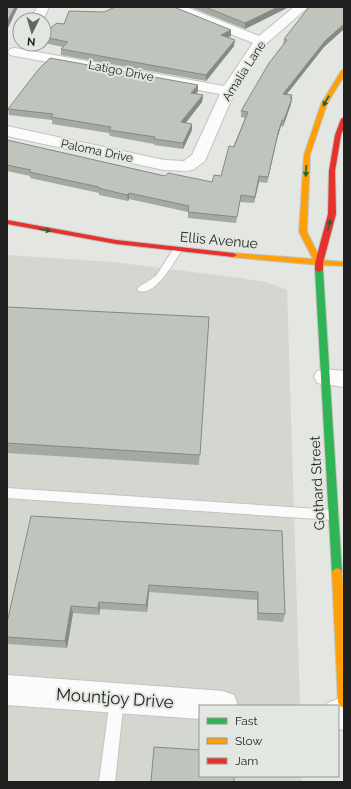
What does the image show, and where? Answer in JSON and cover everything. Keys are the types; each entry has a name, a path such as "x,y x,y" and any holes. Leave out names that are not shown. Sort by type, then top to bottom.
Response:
{"street":[{"path":"175,7 260,41"},
{"name":"Amalia Lane","path":"188,166 199,158 228,91 260,41 302,7"},
{"name":"Latigo Drive","path":"15,52 228,91"},
{"name":"Gothard Street","path":"344,71 324,104 307,155 303,232 319,263 334,378 333,515 344,702"},
{"name":"Gothard Street","path":"319,263 332,214 332,170 338,135 344,119"},
{"name":"Paloma Drive","path":"7,131 164,165 188,166"},
{"name":"Ellis Avenue","path":"51,220 93,238"},
{"name":"Ellis Avenue","path":"7,222 116,242 177,250 344,264"},
{"name":"Mountjoy Drive","path":"7,690 210,705"}],"lane":[{"path":"142,289 159,278 177,250"},
{"path":"7,493 333,515"},
{"path":"107,782 117,698"}],"shaded area":[{"path":"7,255 113,262 266,282 287,290 300,705 199,705 199,777 302,777 302,782 7,782"}],"building":[{"path":"7,7 15,7 12,12 7,22"},
{"path":"115,7 174,7 231,30 221,35 235,40 206,75 61,49 68,42 52,39 52,27 57,23 64,24 69,11 104,12"},
{"path":"205,7 278,7 245,23"},
{"path":"309,7 344,7 344,24 325,41 283,94 292,95 290,98 292,98 278,133 268,177 259,176 255,197 241,195 237,217 188,212 189,206 129,193 127,195 98,188 99,187 29,172 31,170 7,165 7,140 165,176 168,173 212,182 214,175 221,176 229,146 234,147 248,112 241,111 269,63 287,40 284,39"},
{"path":"50,58 198,85 191,93 203,95 181,122 192,124 183,143 109,130 111,127 51,117 53,114 8,109 38,70"},
{"path":"7,307 209,317 200,455 7,443"},
{"path":"31,516 282,531 285,614 258,613 258,592 149,585 146,605 99,602 98,608 71,606 65,641 7,637 7,623"},
{"path":"154,747 199,750 199,777 234,777 234,782 151,782"}],"traffic: fast":[{"path":"319,270 337,573"}],"traffic: slow":[{"path":"319,263 303,232 307,155 324,104 344,71"},
{"path":"233,255 344,264"},
{"path":"337,573 344,702"}],"traffic: jam":[{"path":"319,270 319,263 332,214 332,171 338,135 344,119"},
{"path":"7,222 116,242 233,255"}]}
